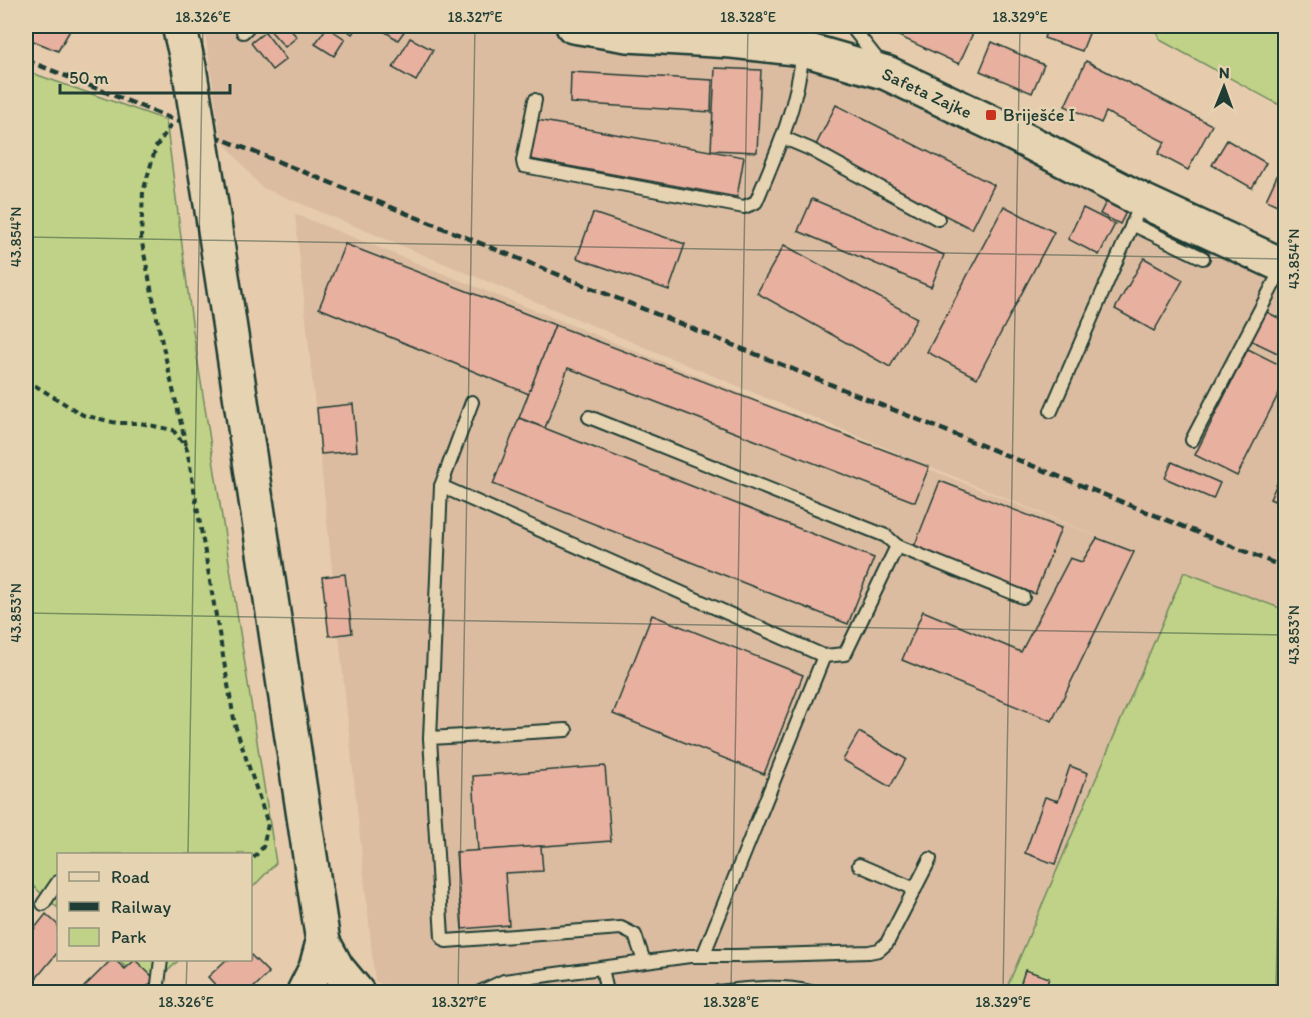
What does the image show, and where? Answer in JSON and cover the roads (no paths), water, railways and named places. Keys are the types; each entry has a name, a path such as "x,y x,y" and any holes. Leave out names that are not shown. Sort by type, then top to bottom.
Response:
{"main road":[{"path":"179,26 189,67 214,223 323,942 337,968 357,993"},
{"name":"Safeta Zajke","path":"573,26 627,35 681,31 803,49 887,73 994,124 1138,212 1284,267"},
{"path":"304,993 316,968 323,942"}],"lane":[{"path":"851,26 887,73"},
{"path":"535,99 524,166 744,207 756,202 784,138 800,77 803,49"},
{"path":"784,138 810,149 938,219"},
{"path":"1051,411 1138,212 1203,258"},
{"path":"1192,440 1284,267"},
{"path":"472,402 441,486 430,738 442,937 446,941 621,928 635,935 644,961"},
{"path":"589,417 886,536 897,546 1023,597"},
{"path":"441,486 824,656 845,654 897,546"},
{"path":"703,956 824,656"},
{"path":"430,738 566,730"},
{"path":"480,993 504,981 690,956 879,950 887,943 930,859"},
{"path":"860,865 915,889"},
{"path":"43,904 57,883"},
{"path":"157,993 161,961"},
{"path":"602,968 607,993"},
{"path":"514,993 526,978"},
{"path":"718,993 743,989 796,989 811,993"}],"railway":[{"path":"26,60 1286,568"}],"place":[{"name":"Briješće I","path":"991,115"}]}
